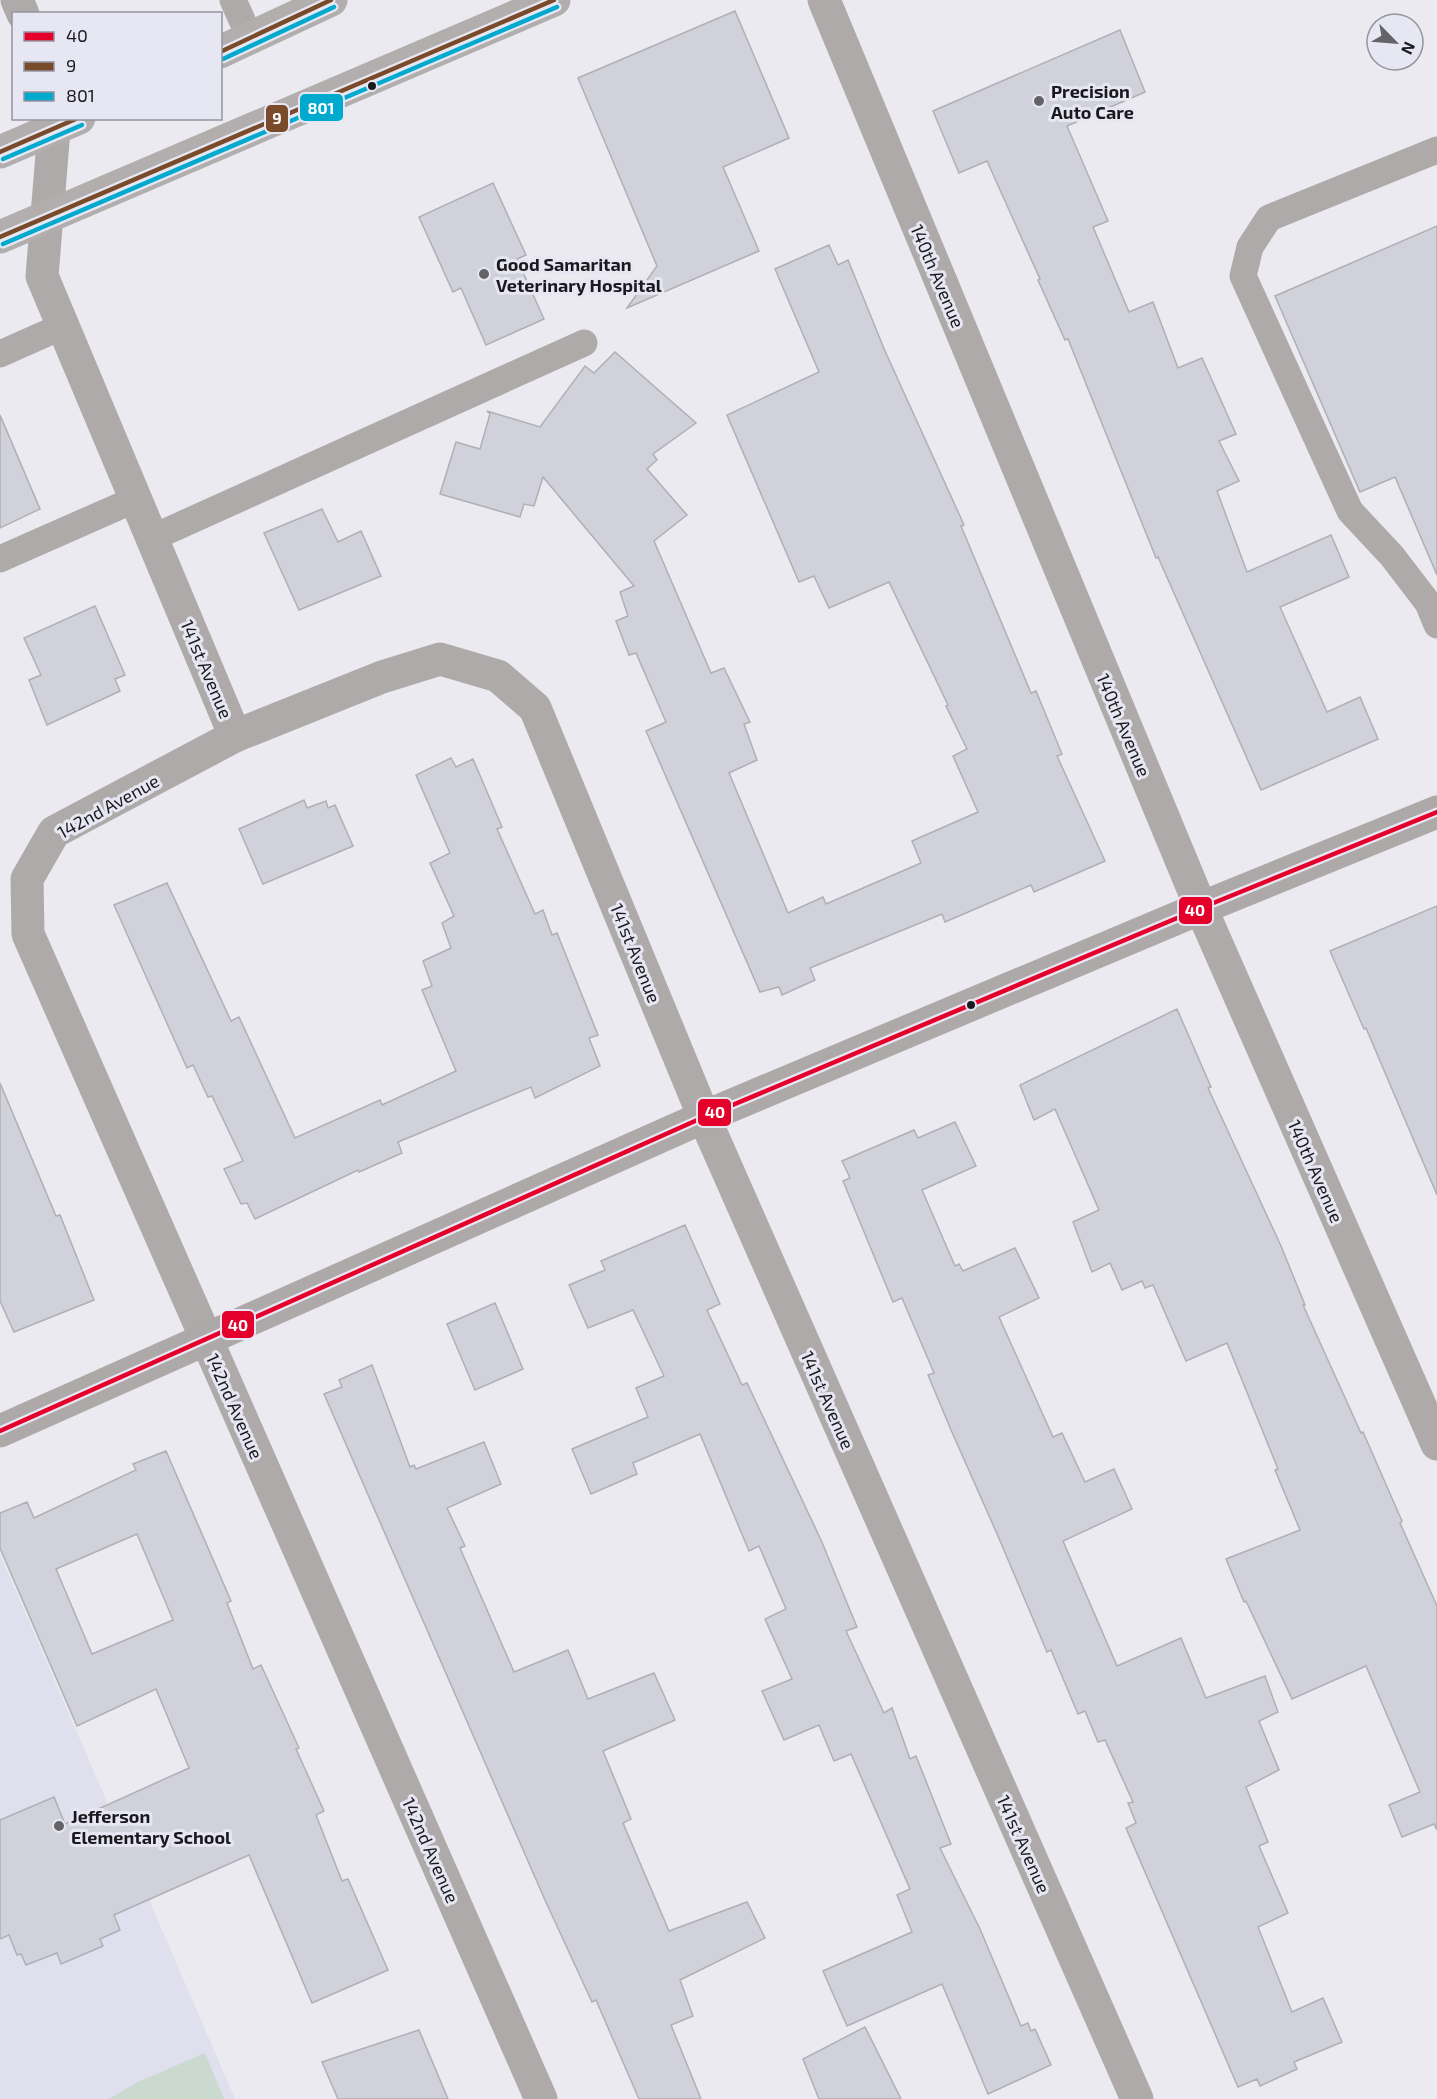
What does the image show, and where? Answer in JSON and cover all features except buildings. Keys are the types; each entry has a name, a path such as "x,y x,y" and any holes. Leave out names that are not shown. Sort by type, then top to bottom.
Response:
{"main road":[{"path":"222,51 331,0"},
{"path":"0,237 554,0"},
{"path":"0,152 61,122"},
{"path":"0,1431 704,1117 1201,908 1437,812"}],"street":[{"name":"140th Avenue","path":"824,0 1201,908 1437,1444"},
{"name":"141st Avenue","path":"61,122 46,218 42,276 235,736 382,677 440,659 498,676 535,708 704,1117 1137,2099"},
{"name":"142nd Avenue","path":"235,736 54,832 27,879 28,934 541,2099"}],"lane":[{"path":"233,0 250,38"},
{"path":"1437,150 1269,218 1250,247 1244,276 1350,511 1392,556 1428,603 1437,625"},
{"path":"0,354 63,326"},
{"path":"152,538 584,343"},
{"path":"0,559 136,499"}],"shaded area":[{"name":"Jefferson Elementary School","path":"0,1554 235,2099 0,2099"},
{"path":"205,2053 224,2099 109,2099 138,2082"}],"transit line":[{"name":"9","path":"222,51 331,0"},
{"name":"9","path":"0,237 554,0"},
{"name":"801","path":"223,59 334,7"},
{"name":"801","path":"3,244 557,7"},
{"name":"9","path":"0,152 73,120"},
{"name":"801","path":"3,159 82,125"},
{"name":"40","path":"0,1431 704,1117 1201,908 1437,812"}],"place":[{"name":"Precision Auto Care","path":"1039,101"},
{"name":"Good Samaritan Veterinary Hospital","path":"484,274"},
{"name":"Jefferson Elementary School","path":"59,1826"}]}
